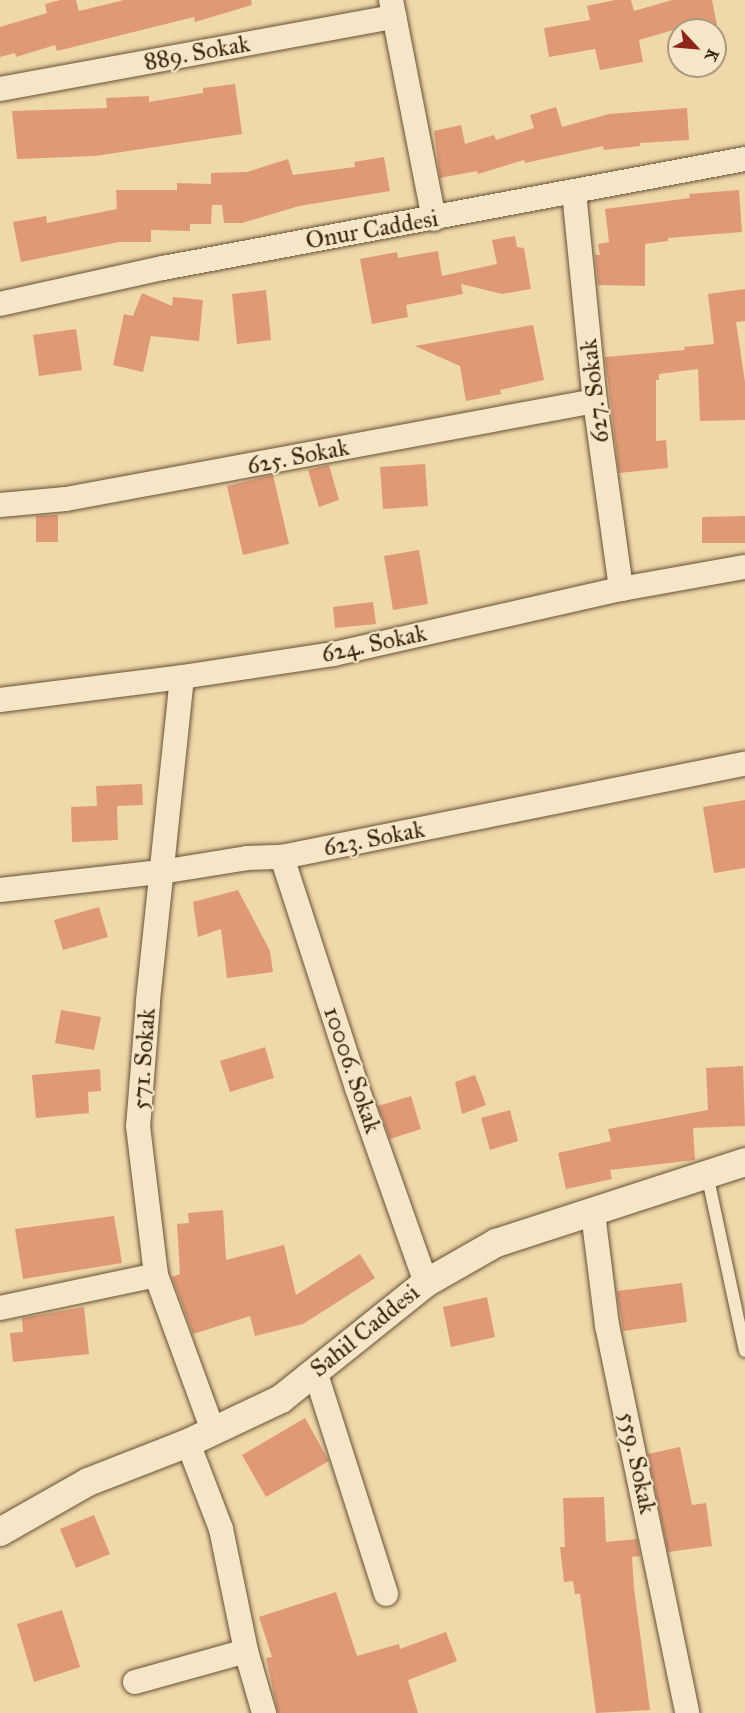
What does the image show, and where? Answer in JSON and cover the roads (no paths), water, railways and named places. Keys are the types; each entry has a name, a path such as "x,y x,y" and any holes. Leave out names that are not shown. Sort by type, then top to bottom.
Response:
{"street":[{"name":"889. Sokak","path":"0,89 393,8"},
{"path":"393,8 434,219"},
{"name":"Onur Caddesi","path":"0,304 162,268 434,219 745,159"},
{"name":"627. Sokak","path":"574,192 595,401 621,589"},
{"name":"625. Sokak","path":"0,505 66,500 595,401"},
{"name":"624. Sokak","path":"0,700 182,677 334,654 621,589 745,567"},
{"name":"571. Sokak","path":"182,677 161,872 138,1126 156,1275 200,1437 246,1651 264,1713"},
{"name":"623. Sokak","path":"0,890 161,872 247,858 282,857 745,764"},
{"name":"10006. Sokak","path":"282,857 357,1088 426,1283"},
{"name":"Sahil Caddesi","path":"0,1532 88,1482 200,1437 281,1399 426,1283 496,1243 745,1162"},
{"name":"559. Sokak","path":"593,1213 607,1325 687,1713"},
{"path":"0,1308 156,1275"},
{"path":"315,1371 386,1594"},
{"path":"135,1682 246,1651"}],"lane":[{"path":"707,1174 745,1351"}]}
